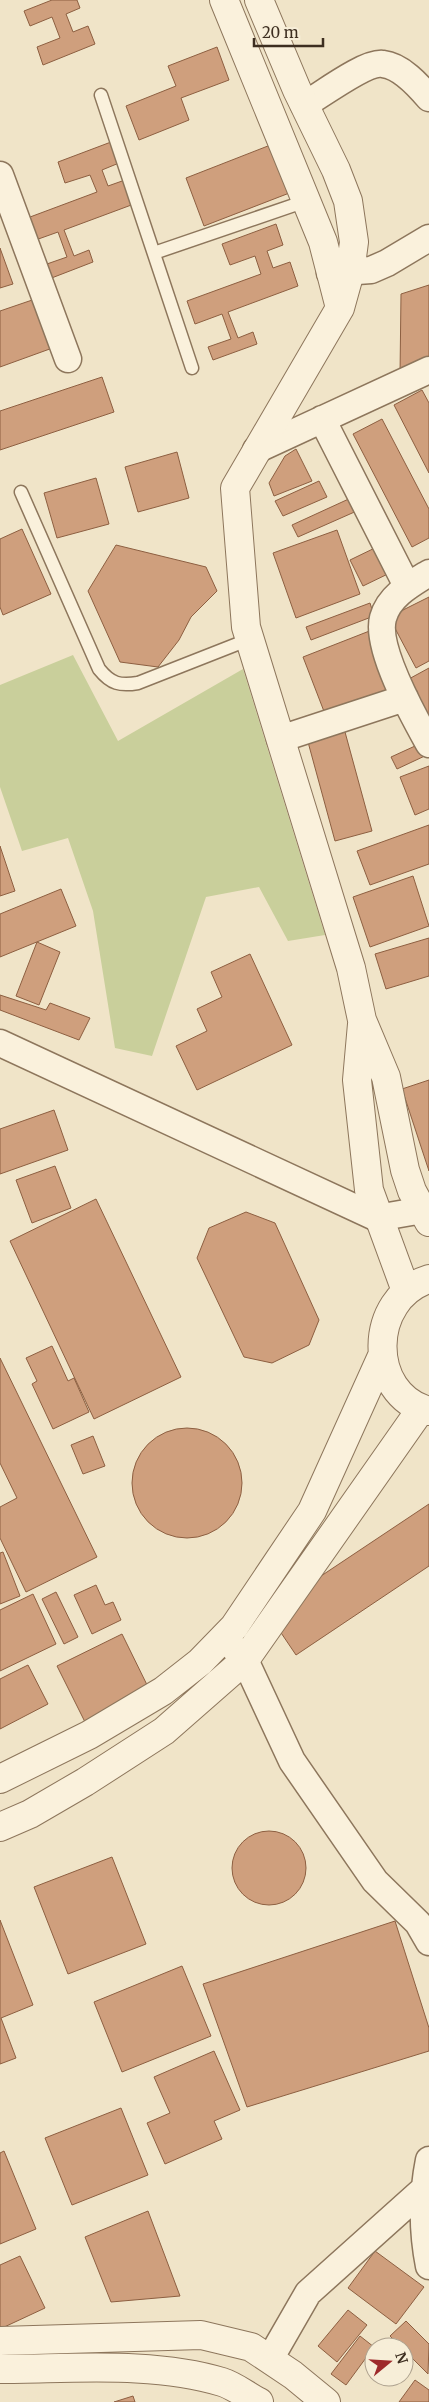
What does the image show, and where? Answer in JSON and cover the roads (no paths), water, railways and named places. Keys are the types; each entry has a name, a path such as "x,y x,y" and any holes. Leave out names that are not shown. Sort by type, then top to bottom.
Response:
{"street":[{"path":"224,0 323,242 340,272"},
{"path":"0,1043 377,1218 426,1216 412,1191 405,1170 386,1076 362,1020 351,968 246,626 235,488 340,308 340,272 354,242 348,200 304,105 259,0"},
{"path":"304,105 367,67 382,63 399,71 418,86 429,98"},
{"path":"0,175 68,359"},
{"path":"340,272 370,270 387,263 429,238"},
{"path":"256,450 429,370"},
{"path":"322,419 406,586"},
{"path":"429,573 406,586 393,600 383,618 382,632 387,654 405,698 429,744"},
{"path":"280,738 405,698"},
{"path":"0,1827 30,1814 85,1782 164,1731 245,1660 425,1410 402,1396 389,1378 382,1356 381,1338 386,1320 394,1305 418,1285 377,1218 368,1190 357,1080 362,1020"},
{"path":"0,1779 89,1735 163,1691 200,1662 234,1627 312,1511 382,1356"},
{"path":"224,1637 245,1660 292,1761 375,1881 418,1923 429,1942"},
{"path":"429,2160 423,2190 424,2243 429,2266"},
{"path":"270,2359 308,2293 423,2190"},
{"path":"0,2341 200,2335 252,2347 326,2402"},
{"path":"0,2369 148,2368 194,2375 224,2383 259,2402"}],"lane":[{"path":"101,95 192,368"},
{"path":"154,253 306,200"},
{"path":"20,492 99,669 114,683 125,686 138,683 250,639"}]}
